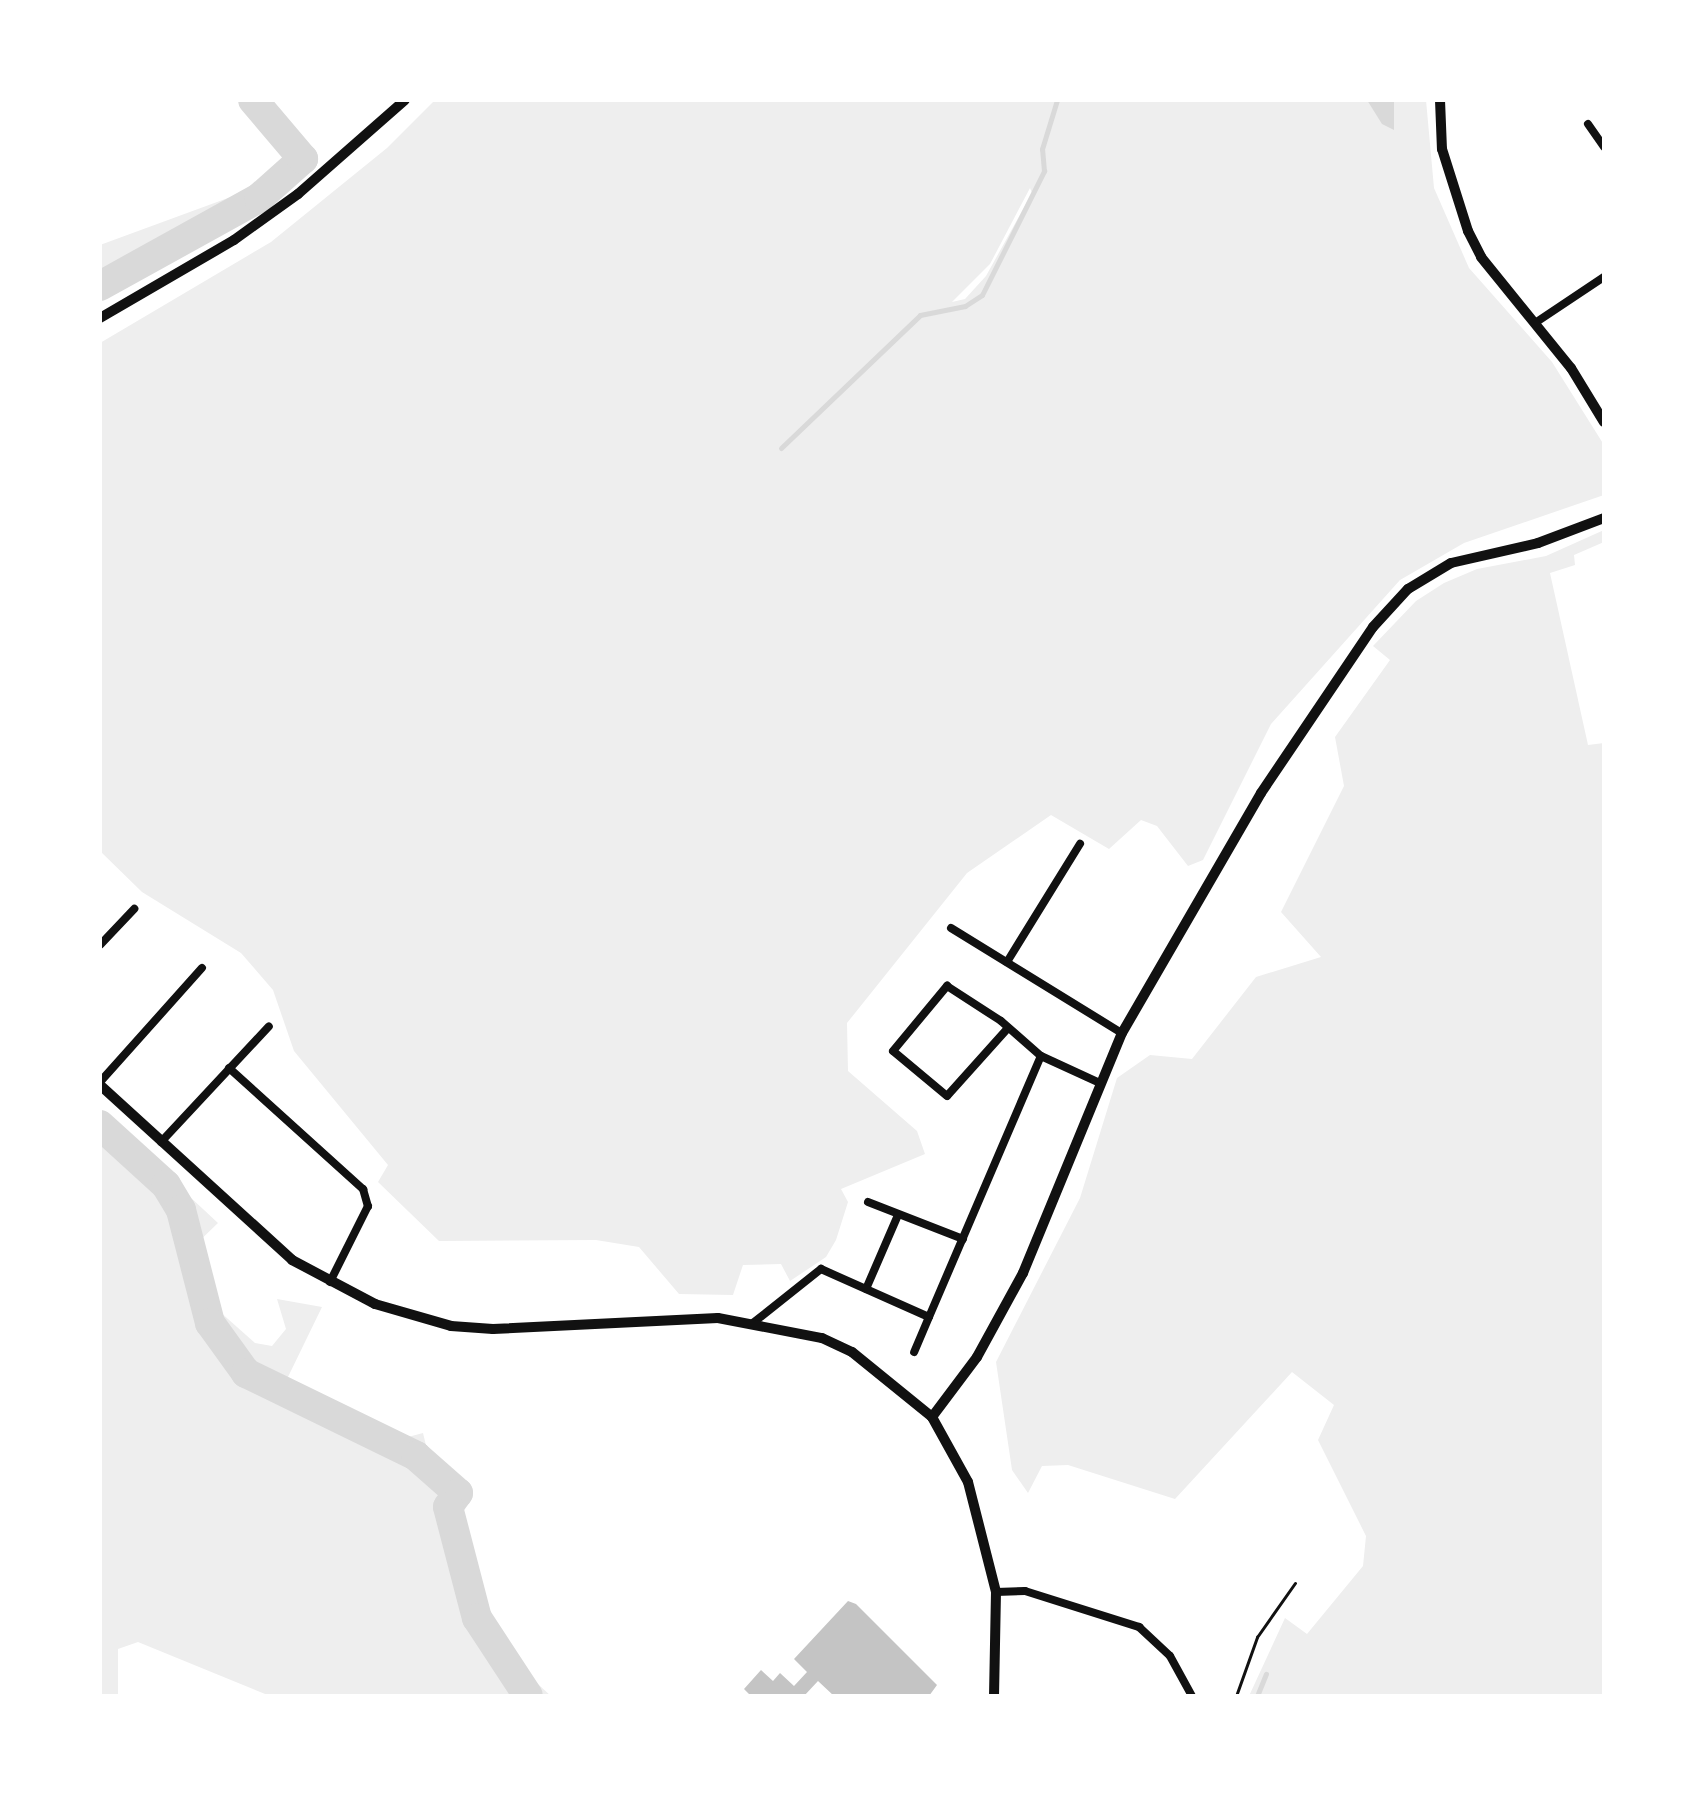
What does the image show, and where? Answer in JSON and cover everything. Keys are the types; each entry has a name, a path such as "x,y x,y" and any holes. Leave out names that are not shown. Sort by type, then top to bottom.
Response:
{"street":[{"path":"100,318 234,240 309,185 405,100"},
{"path":"1440,100 1442,149 1458,209 1481,257 1535,323 1604,422"},
{"path":"1588,124 1604,147"},
{"path":"1535,323 1604,277"},
{"path":"932,1417 977,1357 1023,1273 1122,1033 1261,793 1373,627 1408,589 1451,563 1538,543 1604,518"},
{"path":"1007,962 1080,844"},
{"path":"101,941 134,909"},
{"path":"951,928 1122,1033"},
{"path":"202,968 100,1083 283,1252 330,1282 375,1304 451,1326 540,1330 693,1318 753,1323 822,1338 852,1352 932,1417 968,1482 996,1592 994,1696"},
{"path":"1008,1028 947,1096 893,1051 947,986 1008,1028 1041,1056 1100,1083"},
{"path":"161,1142 269,1026"},
{"path":"914,1352 1041,1056"},
{"path":"229,1068 363,1189 368,1206 330,1282"},
{"path":"868,1202 963,1239"},
{"path":"866,1289 898,1215"},
{"path":"753,1323 821,1269 929,1317"},
{"path":"996,1592 1025,1591 1139,1627 1170,1656 1192,1696"}],"path":[{"path":"1236,1696 1257,1637 1295,1583"}],"shaded area":[{"path":"435,100 1426,100 1434,188 1469,268 1552,362 1604,445 1604,495 1464,543 1400,580 1271,724 1203,860 1188,866 1157,826 1141,820 1109,849 1051,815 967,873 847,1023 848,1071 917,1131 925,1154 841,1189 848,1202 836,1240 826,1257 790,1281 781,1264 743,1265 733,1295 679,1294 639,1247 596,1240 439,1241 378,1182 388,1165 294,1051 273,990 241,953 142,892 100,851 100,343 271,242 387,148","holes":["1030,188 1032,193 986,276 965,299 952,302 990,264"]},
{"path":"1367,100 1394,100 1394,130 1382,124"},
{"path":"247,191 250,203 216,230 100,297 100,245"},
{"path":"1604,530 1604,542 1574,555 1575,565 1550,573 1588,745 1604,743 1604,1696 1249,1696 1285,1618 1307,1634 1363,1566 1366,1536 1318,1440 1334,1405 1292,1372 1175,1499 1068,1465 1042,1466 1028,1493 1012,1470 996,1362 1080,1198 1117,1078 1150,1055 1192,1059 1256,977 1321,957 1281,912 1344,786 1335,737 1390,660 1373,646 1416,601 1444,583 1477,569 1546,556"},
{"path":"100,1113 218,1223 189,1251 219,1311 255,1343 272,1346 286,1329 277,1299 322,1307 287,1379 408,1437 423,1433 469,1621 551,1696 270,1696 138,1642 118,1649 118,1696 100,1696"}],"building":[{"path":"848,1601 856,1604 937,1685 929,1696 834,1696 818,1681 804,1696 751,1696 744,1689 761,1670 773,1681 780,1673 794,1686 807,1672 794,1659"}],"waterway":[{"path":"100,286 259,198 303,159 253,100"},
{"path":"781,448 920,315 965,306 982,295 1044,171 1042,149 1057,100"},
{"path":"100,1125 166,1185 181,1210 210,1323 246,1373 416,1456 458,1493 448,1507 477,1618 528,1696"},
{"path":"1257,1696 1266,1674"}]}
